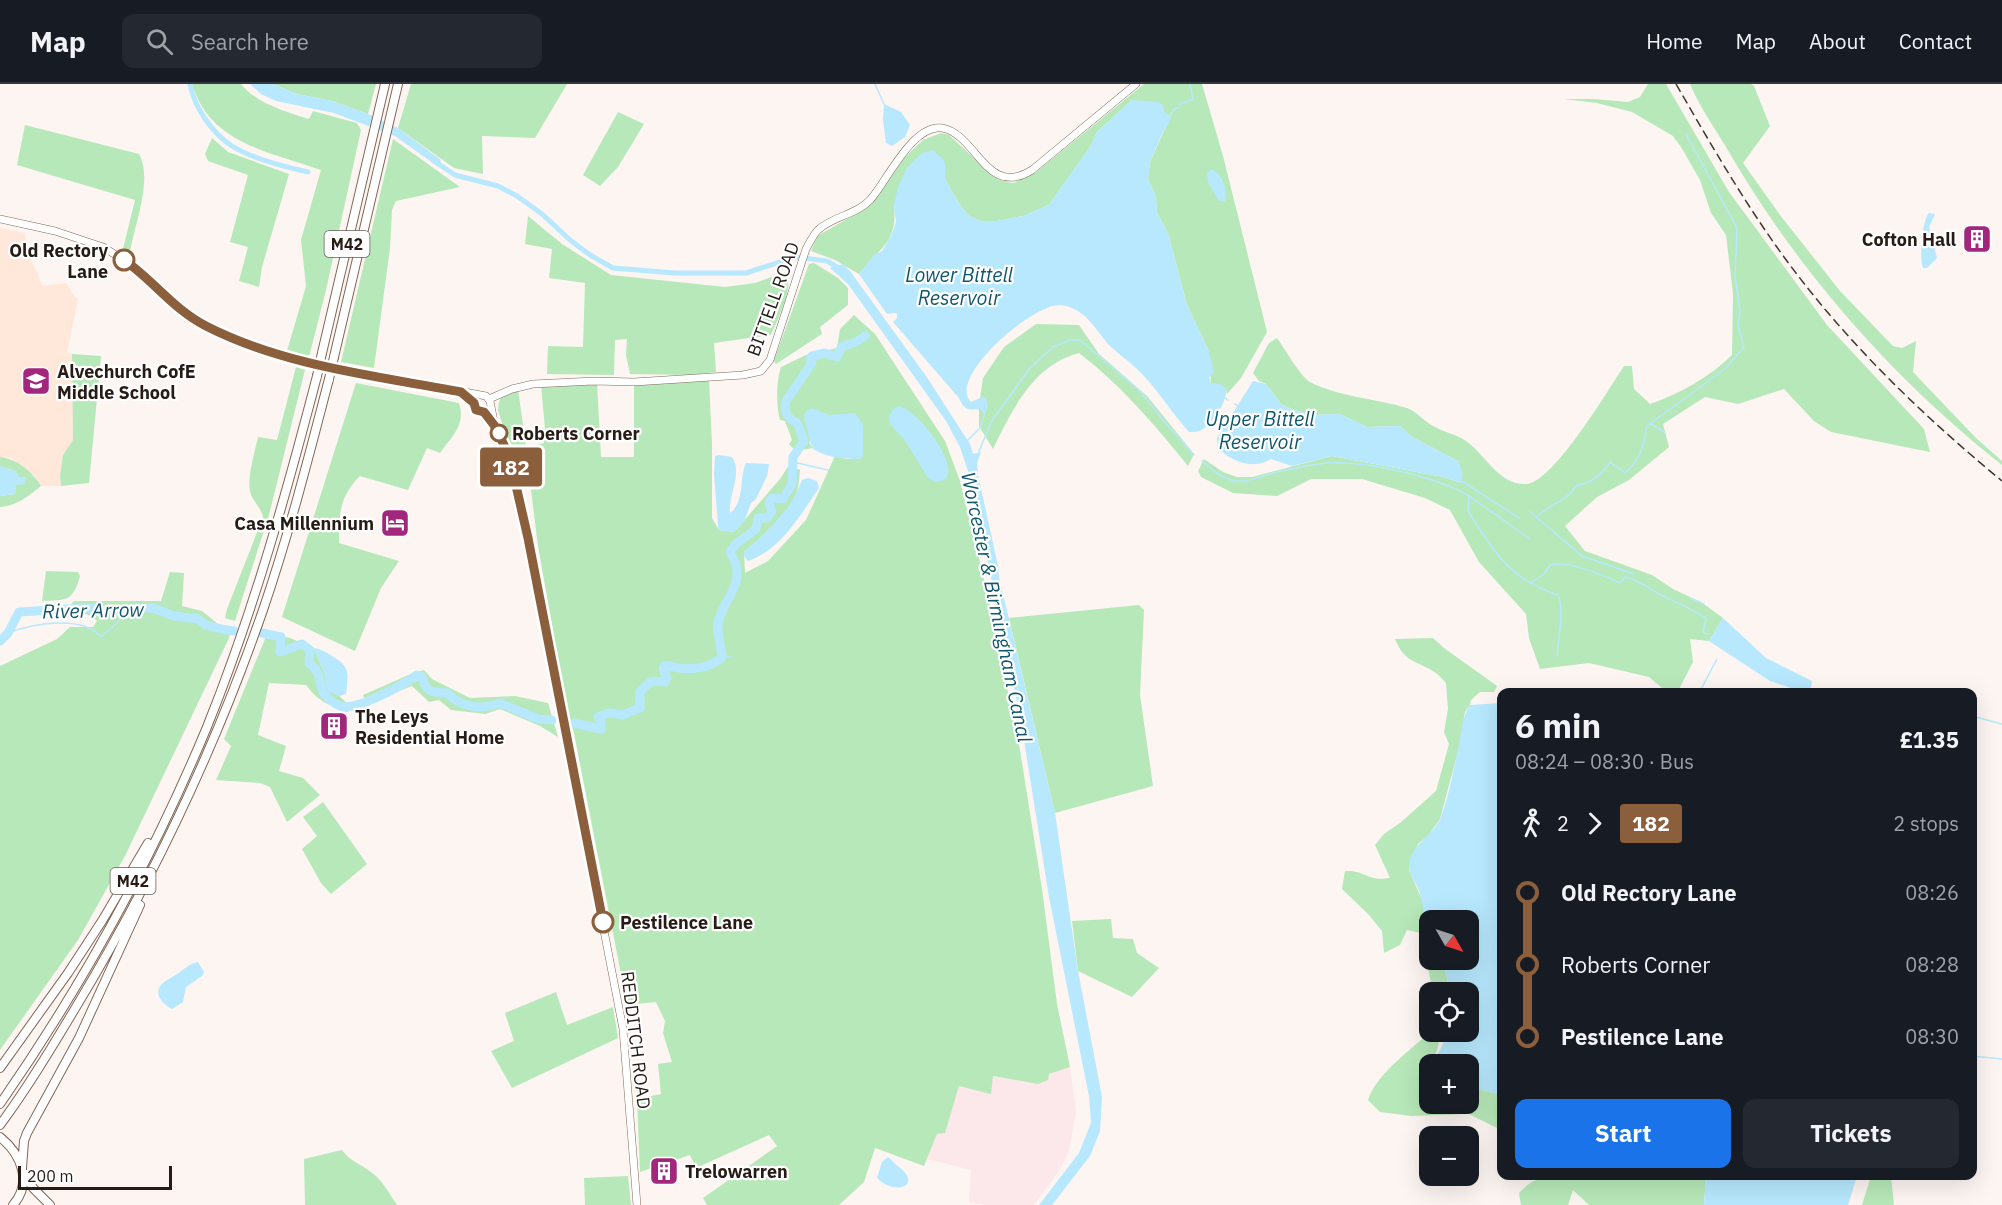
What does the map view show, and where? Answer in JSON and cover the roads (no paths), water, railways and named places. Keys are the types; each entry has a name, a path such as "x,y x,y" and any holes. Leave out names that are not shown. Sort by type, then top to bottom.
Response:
{"highway":[{"name":"M42","path":"0,1104 82,976 167,815 207,725 238,643 278,521 317,376 385,84"},
{"name":"M42","path":"0,1125 93,980 148,880 197,779 250,646 300,488 329,379 398,84"},
{"name":"M42","path":"0,1068 68,973 167,815"},
{"name":"M42","path":"23,1170 24,1141 27,1133 102,992 138,912 148,880"},
{"path":"1,1138 16,1155 33,1188 50,1205"},
{"path":"13,1205 22,1190 23,1170"}],"main road":[{"name":"BITTELL ROAD","path":"490,402 512,388 533,384 694,379 743,375 761,371 770,360 806,249 814,234 821,228 857,210 870,200 893,166 916,140 928,131 939,128 951,132 993,172 1005,177 1018,176 1032,170 1136,84"},
{"path":"0,219 47,229 103,247 127,262 191,317 206,326 249,344 304,362 461,392 479,396 484,395 490,402 489,409 484,412 476,410 474,403 461,392"},
{"path":"474,403 479,396"},
{"name":"REDDITCH ROAD","path":"490,402 494,425"},
{"name":"REDDITCH ROAD","path":"484,412 494,425 506,449 528,538 619,1007 623,1029 637,1205"}],"water":[{"path":"250,84 273,84 297,94 332,101 368,114 398,128 441,160 437,166 395,136 334,113 276,101 261,94"},
{"name":"Lower Bittell Reservoir","path":"1132,100 1158,102 1163,105 1164,111 1169,116 1173,110 1150,162 1148,179 1156,197 1157,213 1168,233 1187,305 1208,349 1214,372 1209,377 1211,383 1220,384 1226,388 1225,398 1219,410 1203,429 1189,432 1144,376 1109,345 1089,320 1077,310 1061,305 1048,307 1032,316 996,343 971,376 967,391 971,402 982,397 986,398 988,407 984,416 981,409 967,409 893,322 897,314 887,314 859,274 874,255 882,251 892,234 896,222 894,205 898,187 907,168 922,153 933,150 944,160 945,179 969,216 981,221 997,221 1023,216 1049,205 1090,147 1097,132"},
{"path":"884,104 901,112 910,125 905,137 892,146 886,143 883,120"},
{"path":"1212,169 1224,183 1225,202 1219,201 1208,182 1207,173"},
{"path":"1929,213 1935,214 1929,227 1937,258 1927,268 1923,268 1922,239"},
{"path":"843,264 926,376 970,444 973,454 981,452 977,463 978,475 999,577 1055,813 1078,971 1102,1097 1100,1131 1090,1156 1052,1205 1039,1205 1079,1153 1091,1123 1089,1096 1049,897 1021,721 970,477 960,447 946,421 848,284 830,268"},
{"name":"Upper Bittell Reservoir","path":"1253,381 1266,384 1281,404 1310,415 1340,414 1367,427 1400,426 1412,437 1458,461 1463,474 1461,483 1443,477 1332,456 1292,466 1271,459 1257,464 1236,461 1218,448 1217,438"},
{"path":"899,406 908,410 919,420 939,445 946,459 948,471 945,479 935,482 928,478 906,442 890,424 889,416 894,408"},
{"path":"812,408 829,415 855,413 863,425 863,456 860,459 841,458 812,448 804,419 805,412"},
{"path":"715,456 732,457 735,463 736,477 730,513 738,503 746,463 769,464 767,476 756,499 751,503 744,522 734,532 719,530 718,525 714,474"},
{"path":"0,466 15,471 19,477 26,477 25,484 16,485 15,494 0,496"},
{"path":"808,478 817,481 819,488 797,520 770,549 748,561 744,552 787,509 802,480"},
{"path":"1723,618 1766,658 1812,681 1811,688 1789,688 1770,681 1709,641"},
{"path":"314,648 328,653 345,667 347,671 346,694 340,696 329,692"},
{"path":"1497,703 1497,1094 1479,1089 1479,1054 1438,1054 1444,1042 1479,1042 1479,982 1448,982 1445,970 1479,970 1479,910 1423,910 1418,888 1409,867 1413,852 1433,830 1441,817 1467,709 1470,705"},
{"path":"198,962 204,972 186,987 183,1002 172,1009 164,1004 158,993 160,986 189,965"},
{"path":"888,1157 906,1174 908,1179 904,1186 891,1187 877,1178 882,1162"},
{"path":"1706,1180 1856,1180 1848,1205 1704,1205"}],"waterway":[{"path":"190,84 195,102 211,127 225,141 258,158 308,172"},
{"path":"875,84 884,104"},
{"path":"1173,110 1181,103 1193,100 1190,84"},
{"path":"1537,517 1547,508 1563,500 1577,485 1596,478 1610,462 1625,473 1638,458 1647,426 1726,368 1744,347 1738,326 1740,311 1735,276 1737,228 1686,134"},
{"name":"Worcester & Birmingham Canal","path":"434,161 455,175 498,186 517,196 542,214 570,240 613,268 675,273 746,273 795,257 827,261 842,270"},
{"name":"River Arrow","path":"573,723 601,729 598,717 609,713 624,715 640,708 640,692 651,682 665,682 667,678 664,666 696,668 714,663 722,657 718,623 734,587 737,573 736,563 730,552 736,544 756,529 758,518 767,518 772,511 769,503 772,498 783,499 792,484 793,457 804,441 797,423 787,414 786,401 812,363 810,359 812,356 825,353 837,357 841,347 865,336"},
{"path":"978,454 991,422 1030,368 1053,347 1070,340 1080,340 1140,391 1194,455"},
{"path":"967,441 980,428 984,416"},
{"path":"1650,423 1664,432"},
{"path":"1202,461 1214,472 1234,481 1250,480 1286,470 1327,463 1361,464 1419,476 1469,496 1469,513 1505,563 1541,589 1558,595 1561,616 1557,656"},
{"path":"793,462 828,470"},
{"path":"1462,481 1519,518"},
{"path":"1469,496 1530,539"},
{"path":"1529,511 1582,556 1634,574"},
{"path":"1532,582 1544,574 1550,565 1558,564 1585,569 1620,583 1625,577 1706,618 1703,633 1709,634"},
{"path":"1690,598 1704,604"},
{"name":"River Arrow","path":"0,641 8,633 19,612 84,608 121,611 153,608 174,616 198,619 206,625 234,631"},
{"path":"8,633 43,624 70,623 82,625 101,637 119,621 121,611"},
{"name":"River Arrow","path":"262,633 281,637 280,652 302,644 310,650 309,663 319,676 322,691 337,705 343,707 372,699 417,675 422,677 426,687 431,691 447,693 465,705 479,707 500,703 538,719 552,720"},
{"path":"722,657 732,657"},
{"path":"1702,688 1717,659"},
{"path":"1977,717 2002,724"},
{"path":"1977,1056 2002,1059"}],"railway":[{"path":"1676,84 1755,215 1784,257 1833,319 1914,404 2002,481"}],"place":[{"name":"Cofton Hall","path":"1977,239"},
{"name":"Old Rectory Lane","path":"124,260"},
{"name":"Alvechurch CofE Middle School","path":"36,381"},
{"name":"Roberts Corner","path":"499,433"},
{"name":"Casa Millennium","path":"395,523"},
{"name":"The Leys Residential Home","path":"334,726"},
{"name":"Pestilence Lane","path":"603,922"},
{"name":"Trelowarren","path":"664,1171"}]}
